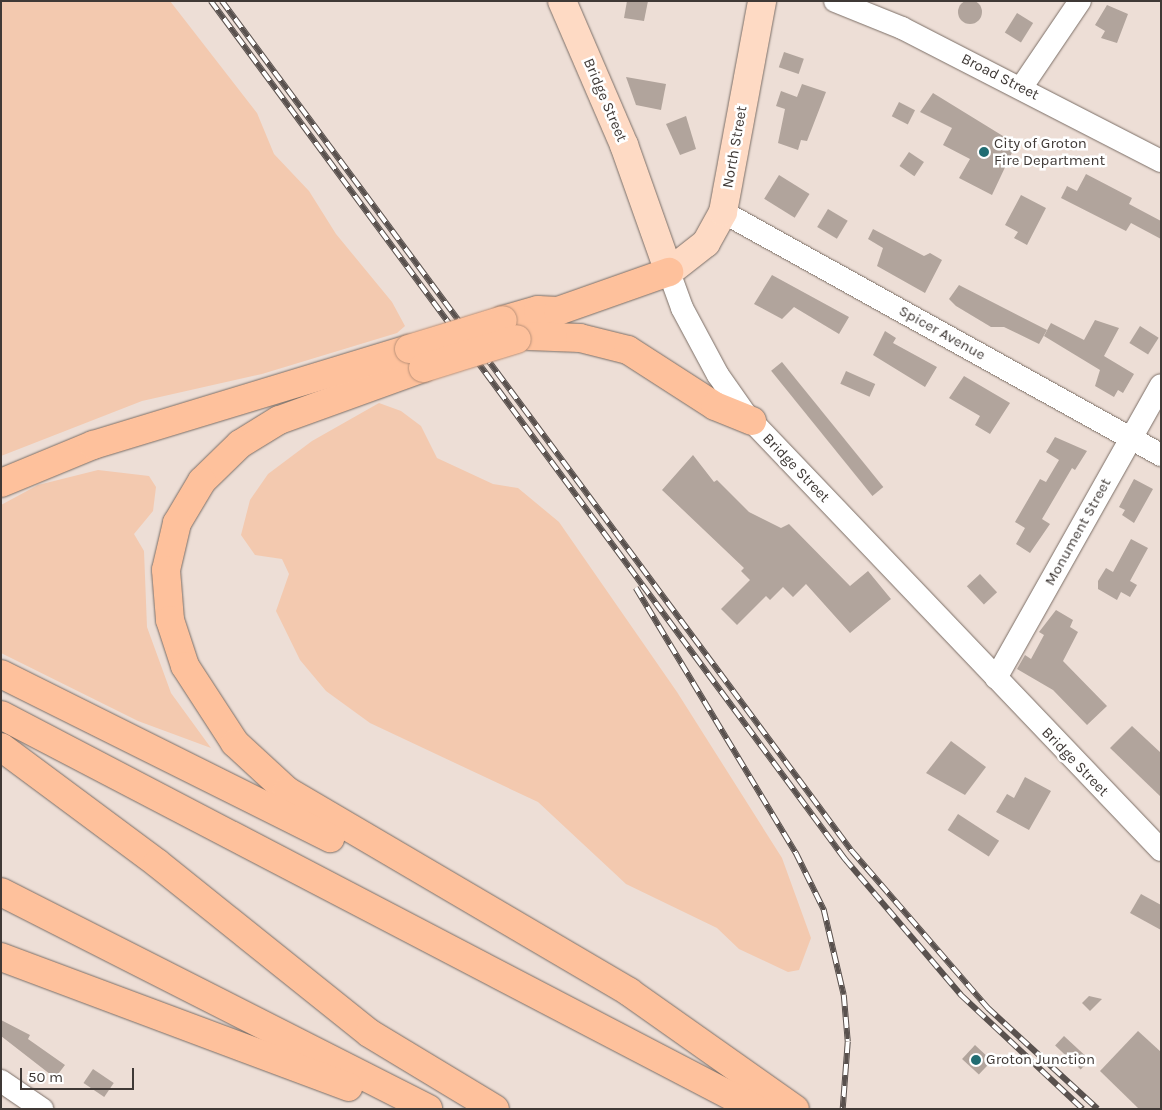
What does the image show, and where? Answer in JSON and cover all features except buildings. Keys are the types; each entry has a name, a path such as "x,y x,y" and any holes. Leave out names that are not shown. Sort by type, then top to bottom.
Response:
{"highway":[{"path":"516,332 538,310 558,311 669,272"},
{"path":"1,484 93,445 516,332 580,338 628,350 667,371 714,406 752,422"},
{"path":"416,358 286,416 247,439 216,465 192,495 173,536 165,576 168,613 195,684 223,728 253,763 319,813 644,1002 795,1109"},
{"path":"1,674 542,942"},
{"path":"1,715 756,1109"},
{"path":"1,747 158,864 369,1033 495,1109"},
{"path":"1,892 420,1104"},
{"path":"1,956 344,1086 420,1104"}],"main road":[{"name":"Bridge Street","path":"562,1 624,145 669,272"},
{"name":"North Street","path":"669,272 706,243 723,212 762,1"}],"street":[{"name":"Broad Street","path":"835,1 902,28 1161,161"},
{"path":"1021,88 1080,1"},
{"name":"Spicer Avenue","path":"723,212 1161,455"},
{"name":"Bridge Street","path":"669,272 682,308 718,375 752,422 1161,850"},
{"name":"Monument Street","path":"996,678 1161,384"},
{"path":"1,1081 42,1109"}],"shaded area":[{"path":"1,1 170,1 257,113 274,154 309,191 336,234 392,302 405,326 397,333 262,374 142,401 1,456"},
{"path":"379,403 401,411 421,426 437,458 493,484 518,488 559,522 677,692 782,858 811,938 799,970 788,972 739,949 717,928 626,884 538,802 370,723 326,691 300,660 276,611 289,574 282,559 255,555 241,535 250,500 268,474 312,441"},
{"path":"98,470 149,476 156,487 153,511 134,534 144,551 147,627 171,693 211,748 138,721 1,653 1,505 38,485"}],"railway":[{"path":"211,1 845,859 961,995 1083,1109"},
{"path":"222,1 852,851 988,1008 1098,1109"},
{"path":"636,588 796,853 824,910 844,995 848,1042 843,1109"}],"place":[{"name":"City of Groton Fire Department","path":"984,152"},
{"name":"Groton Junction","path":"976,1060"}]}
